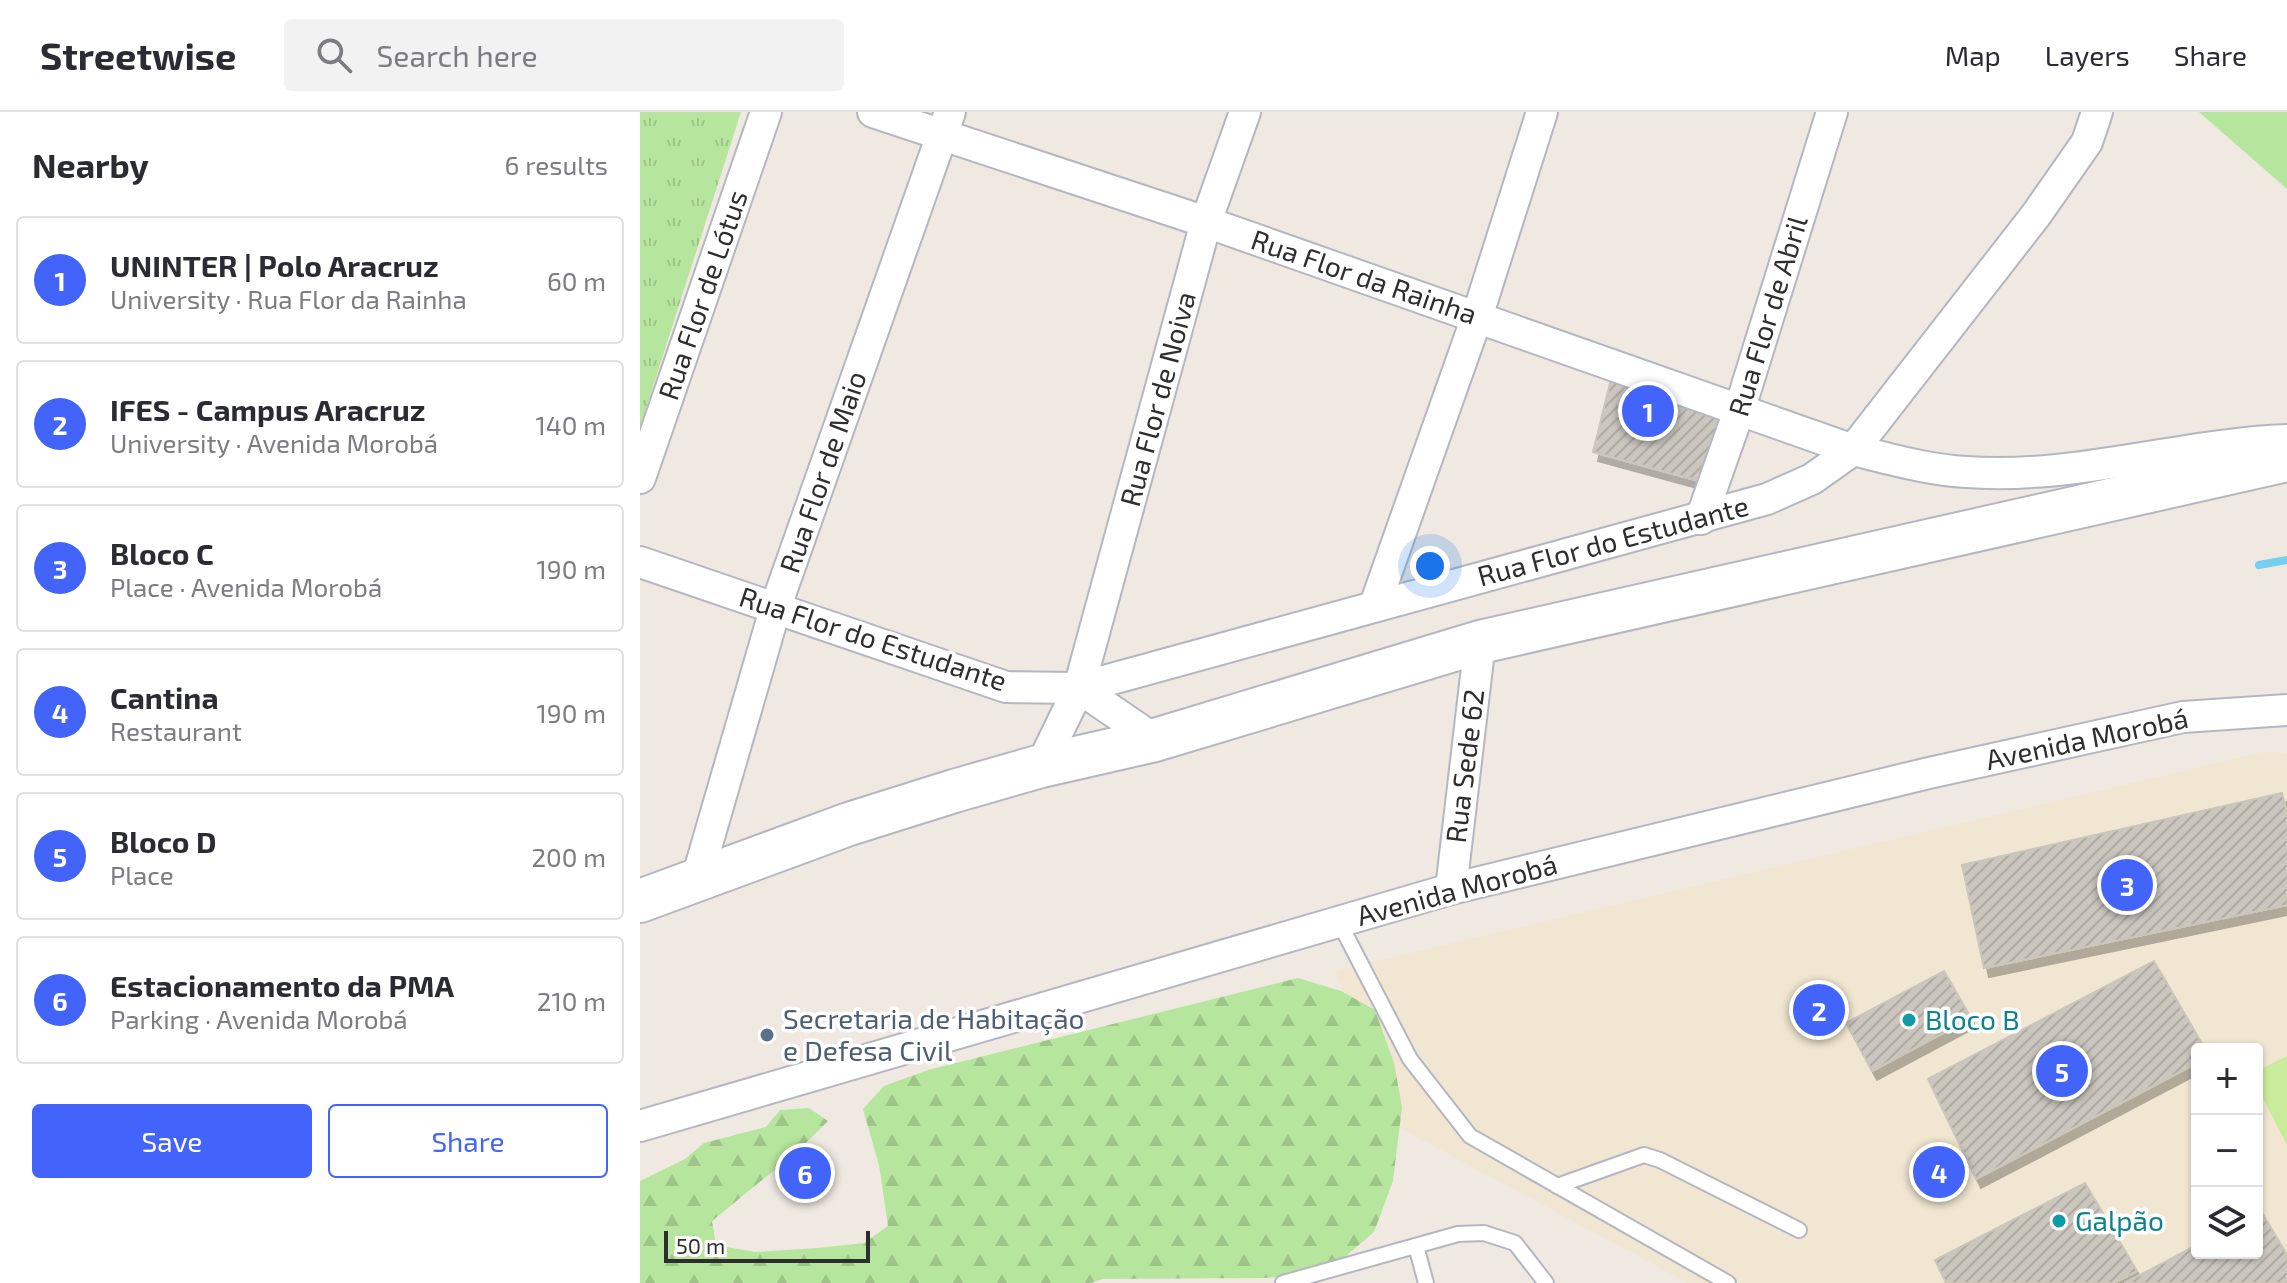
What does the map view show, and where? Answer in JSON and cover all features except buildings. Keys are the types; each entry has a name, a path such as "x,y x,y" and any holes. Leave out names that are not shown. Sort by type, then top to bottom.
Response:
{"main road":[{"path":"640,901 849,824 1041,766 1155,740 1480,642 2287,460"}],"street":[{"name":"Rua Flor de Lótus","path":"640,478 766,112"},
{"name":"Rua Flor da Rainha","path":"873,112 946,124 1206,222 1853,450 1922,467 1952,471 2035,471 2173,455 2255,441 2287,440"},
{"name":"Rua Flor de Noiva","path":"1041,766 1079,688 1206,222 1245,112"},
{"path":"1375,605 1477,317 1542,112"},
{"name":"Rua Flor de Abril","path":"1701,519 1740,408 1832,112"},
{"name":"Rua Flor do Estudante","path":"640,562 1006,687 1079,688 1767,499 1812,479 1853,450 2036,215 2087,142 2097,112"},
{"name":"Rua Flor de Maio","path":"696,882 776,606 946,124"},
{"name":"Rua Sede 62","path":"1451,889 1480,642"},
{"path":"1079,688 1155,740"},
{"name":"Avenida Morobá","path":"640,1126 1451,889 1929,773 2168,720 2287,710"}],"lane":[{"path":"1339,922 1410,1059 1470,1136 1728,1283"},
{"path":"1557,1186 1644,1155 1660,1160 1799,1230"},
{"path":"1283,1283 1458,1234 1484,1233 1515,1243 1546,1283"},
{"path":"1416,1246 1426,1283"}],"shaded area":[{"path":"2264,752 2287,753 2287,1283 1688,1283 1398,1127 1335,971"}],"green space":[{"path":"640,112 741,112 640,427"},
{"path":"2199,112 2287,112 2287,189"},
{"path":"1298,978 1341,991 1375,1010 1394,1063 1402,1107 1393,1181 1374,1232 1326,1273 1263,1278 1102,1279 1091,1283 640,1283 640,1181 685,1159 704,1143 766,1127 780,1110 809,1108 828,1121 799,1150 712,1221 716,1245 755,1252 864,1243 888,1226 879,1165 863,1109 884,1086 928,1070"},
{"path":"2287,1056 2287,1145 2263,1099 2263,1068"}],"waterway":[{"path":"2259,565 2287,560"}],"place":[{"name":"UNINTER | Polo Aracruz","path":"1648,411"},
{"name":"Bloco C","path":"2127,885"},
{"name":"IFES - Campus Aracruz","path":"1819,1010"},
{"name":"Bloco B","path":"1909,1020"},
{"name":"Secretaria de Habitação e Defesa Civil","path":"767,1035"},
{"name":"Bloco D","path":"2062,1071"},
{"name":"Cantina","path":"1939,1172"},
{"name":"Estacionamento da PMA","path":"805,1173"},
{"name":"Galpão","path":"2059,1221"}]}
